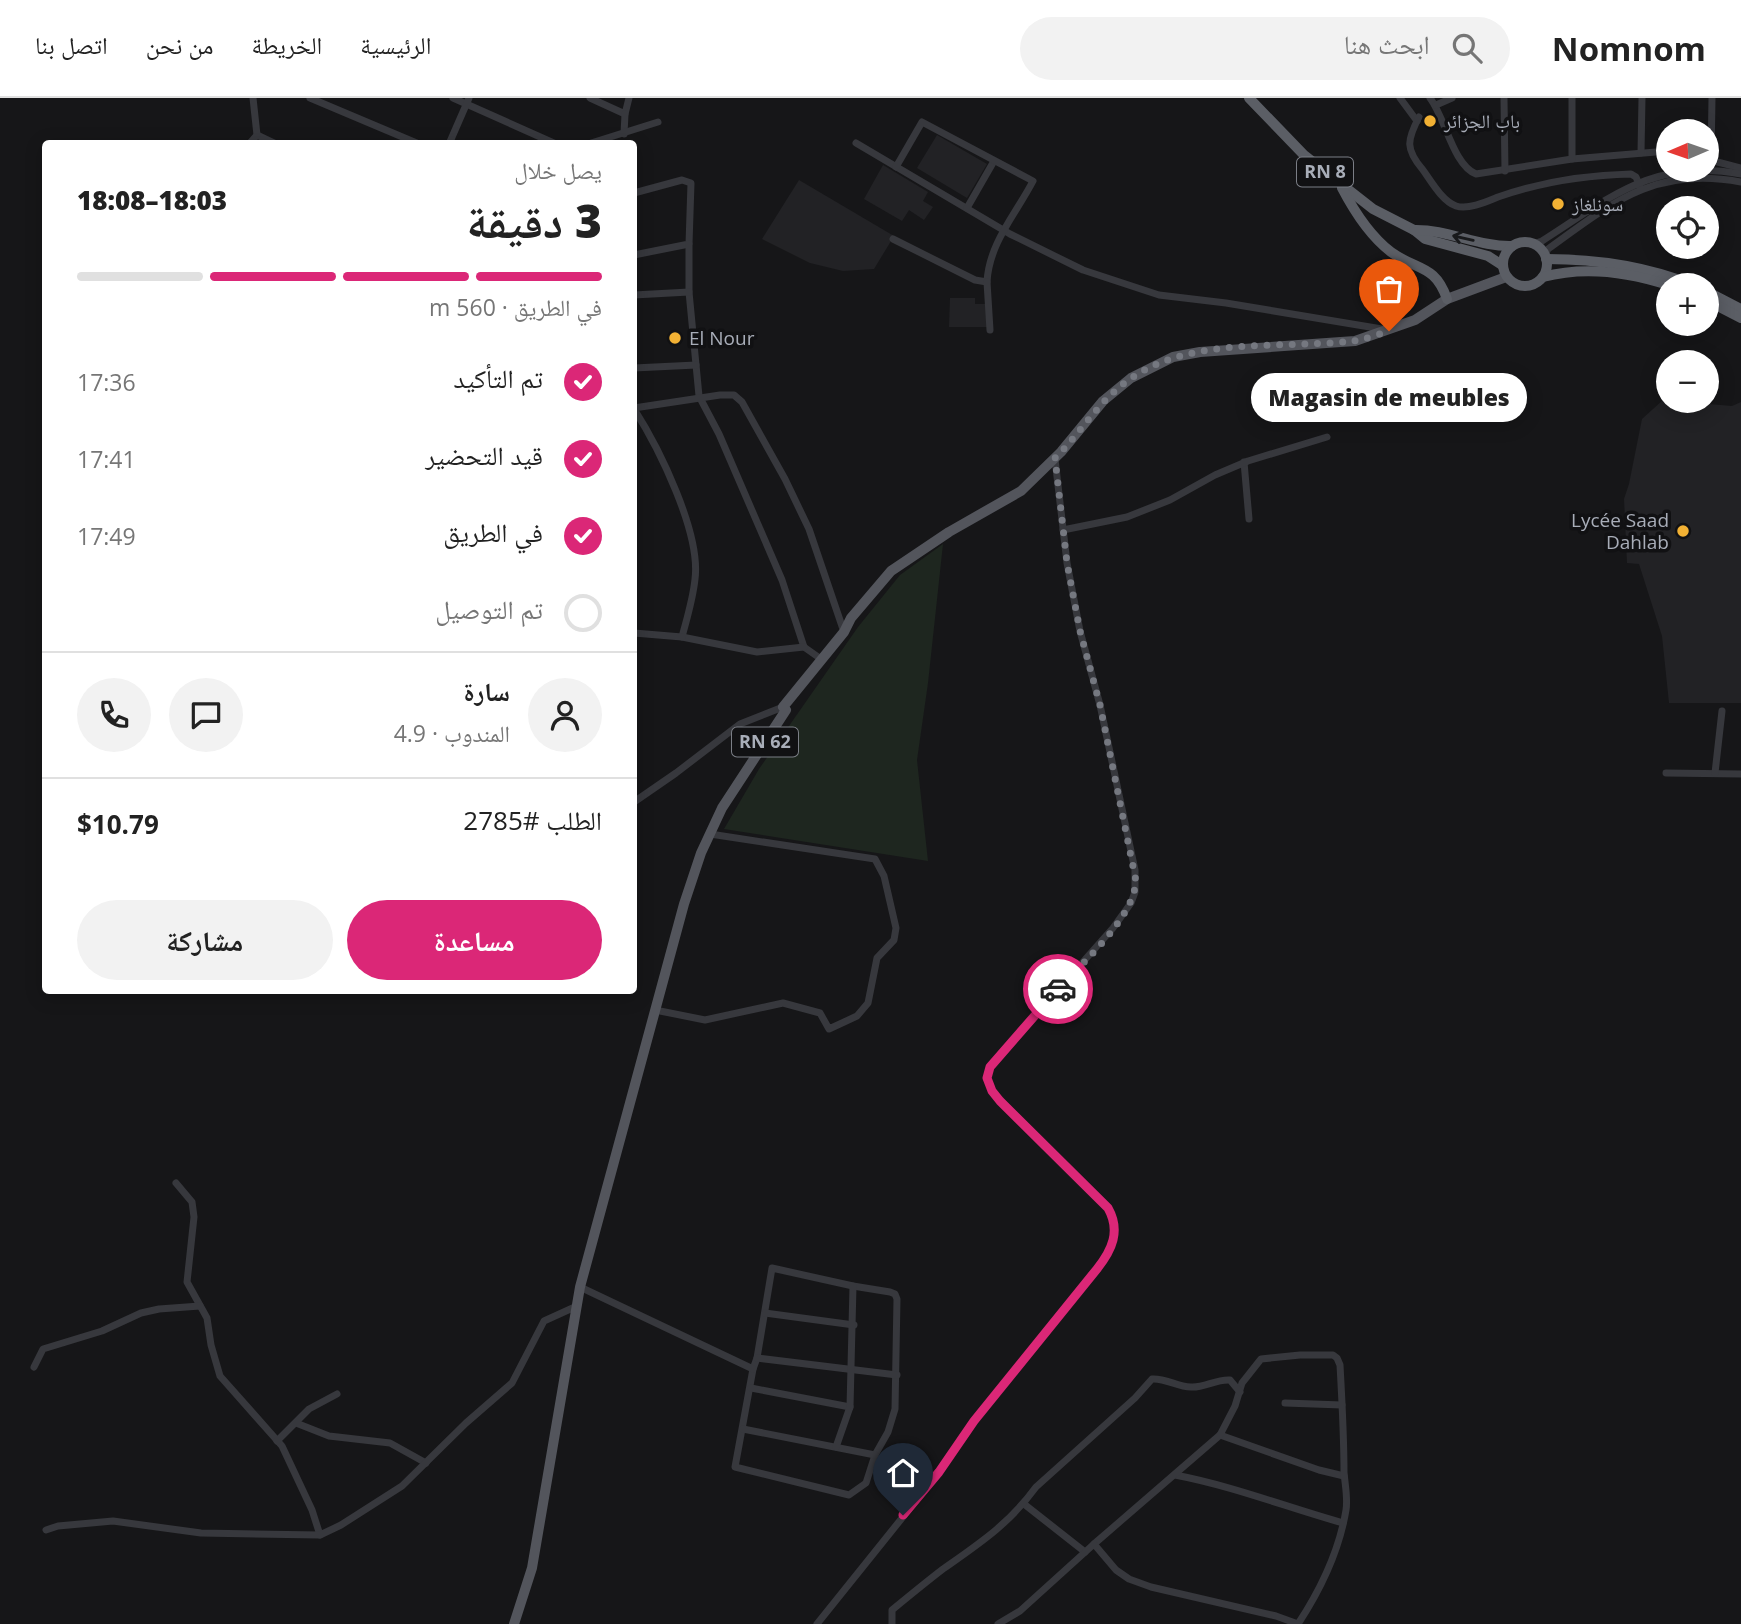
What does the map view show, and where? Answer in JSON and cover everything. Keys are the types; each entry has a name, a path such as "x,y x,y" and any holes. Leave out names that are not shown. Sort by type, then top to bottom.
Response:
{"highway":[{"name":"RN 8","path":"1249,98 1304,155 1373,209 1414,229 1425,239 1488,256 1504,271"},
{"path":"1340,185 1371,233 1390,252 1434,274 1447,299"},
{"name":"RN 8","path":"1414,229 1427,229 1491,244 1512,246"},
{"path":"1656,273 1546,257 1533,244 1519,243 1505,254 1504,271 1510,281 1521,287 1534,285 1544,276 1584,271 1624,275 1656,282"},
{"path":"1544,276 1546,257"},
{"path":"1719,298 1741,309"},
{"path":"1719,307 1741,318"}],"main road":[{"name":"RN 62","path":"514,1624 532,1568 580,1287 684,904 701,853 722,808 786,710 783,707 891,571 948,532 1021,491 1055,458 1103,401 1132,378 1173,357 1200,352 1355,341 1415,320 1447,299 1504,271"}],"street":[{"path":"253,98 257,135 253,140"},
{"path":"310,98 410,140"},
{"path":"453,98 468,101 548,140"},
{"path":"590,98 625,114"},
{"path":"624,134 629,98"},
{"path":"1400,98 1418,119 1410,138 1412,157 1447,201 1457,206 1469,206 1514,191 1591,174 1631,174 1640,185"},
{"path":"1430,98 1444,121 1448,138 1474,174 1572,159 1656,152"},
{"path":"1436,105 1452,98"},
{"path":"1504,98 1505,171"},
{"path":"1572,98 1572,159"},
{"path":"1641,153 1643,98"},
{"path":"1711,119 1712,98"},
{"path":"451,140 468,101"},
{"path":"602,140 658,122"},
{"path":"896,167 922,122 1032,181 1003,230 990,261 987,282 990,330"},
{"path":"257,135 268,140"},
{"path":"856,143 1003,230 1083,271 1159,295 1226,303 1389,331"},
{"path":"967,208 995,161"},
{"path":"1719,162 1741,168"},
{"path":"1546,257 1548,249 1657,174 1688,170 1741,174"},
{"path":"1533,244 1640,185 1689,178 1741,182"},
{"path":"637,192 682,180 691,183 690,292 699,396 719,434 782,579 804,647 821,659"},
{"path":"893,239 908,248 934,257 975,280 987,282"},
{"path":"637,254 689,244"},
{"path":"637,295 690,292"},
{"path":"637,368 696,365"},
{"path":"637,408 699,396 734,395 742,402 785,479 809,529 844,632"},
{"path":"637,414 675,492 695,555 695,578 682,637"},
{"path":"1063,530 1127,517 1170,500 1244,462 1327,438"},
{"path":"817,1624 939,1472 974,1421 1097,1269 1110,1252 1114,1239 1115,1225 1108,1208 1000,1101 987,1078 990,1067 1010,1043 1113,928 1131,903 1135,892 1135,870 1067,563 1055,458"},
{"path":"1244,462 1249,519"},
{"path":"637,633 682,637 757,652 804,647"},
{"path":"637,800 740,724 783,707"},
{"path":"1714,774 1721,711"},
{"path":"1666,773 1741,774"},
{"path":"655,1010 705,1020 783,1003 820,1013 829,1029 857,1016 868,1003 877,958 896,935 884,876 875,859 710,834"},
{"path":"176,1183 192,1202 194,1217 187,1282 207,1318 220,1376 282,1447 306,1497 320,1535"},
{"path":"772,1268 895,1294 897,1298 895,1409 866,1483 849,1495 735,1467 765,1313 772,1268"},
{"path":"836,1447 850,1407 853,1286"},
{"path":"580,1287 753,1369"},
{"path":"34,1367 43,1349 102,1331 141,1313 200,1306"},
{"path":"46,1531 58,1526 113,1521 201,1534 320,1535 341,1525 402,1486 466,1423 512,1383 544,1321 578,1306"},
{"path":"765,1313 854,1325"},
{"path":"998,1624 1020,1611 1094,1544 1220,1435 1247,1376 1261,1359 1300,1355 1333,1355 1337,1358 1340,1365 1346,1507 1339,1543 1326,1575 1298,1624 1129,1579 1116,1570 1094,1544"},
{"path":"757,1358 897,1375"},
{"path":"892,1624 892,1610 1002,1527 1036,1487 1135,1398 1152,1379 1192,1388 1223,1379 1230,1380 1240,1392"},
{"path":"751,1388 850,1407"},
{"path":"277,1441 309,1409 337,1394"},
{"path":"1285,1403 1342,1405"},
{"path":"296,1423 329,1436 390,1443 426,1462"},
{"path":"743,1429 875,1455"},
{"path":"1220,1435 1319,1470 1344,1476"},
{"path":"1175,1475 1216,1483 1280,1506 1343,1523"},
{"path":"1024,1504 1085,1552"}],"shaded area":[{"path":"937,135 987,164 967,198 917,168"},
{"path":"883,165 928,192 923,201 933,207 924,220 909,210 902,221 864,199"},
{"path":"799,180 894,236 874,269 843,271 810,263 762,239"},
{"path":"950,298 975,298 975,304 987,304 987,327 949,327"},
{"name":"Lycée Saad Dahlab","path":"1741,402 1741,703 1669,703 1662,636 1639,564 1627,563 1624,499 1642,419 1656,406 1656,413 1719,413 1719,405 1732,406"},
{"path":"943,544 917,760 928,861 724,829 759,769 858,627 900,575"}],"way so far":[{"path":"1058,989 1113,928 1131,903 1136,881 1100,705 1080,631 1067,563 1055,458 1103,401 1132,378 1173,357 1200,352 1355,341 1389,331"}],"place":[{"name":"باب الجزائر","path":"1430,121"},
{"name":"سونلغاز","path":"1558,204"},
{"name":"Magasin de meubles","path":"1389,331"},
{"name":"El Nour","path":"675,338"},
{"name":"Lycée Saad Dahlab","path":"1683,531"}],"route":[{"path":"903,1515 939,1472 974,1421 1110,1252 1114,1239 1115,1225 1108,1208 1000,1101 988,1084 987,1073 990,1067 1058,989"}]}
